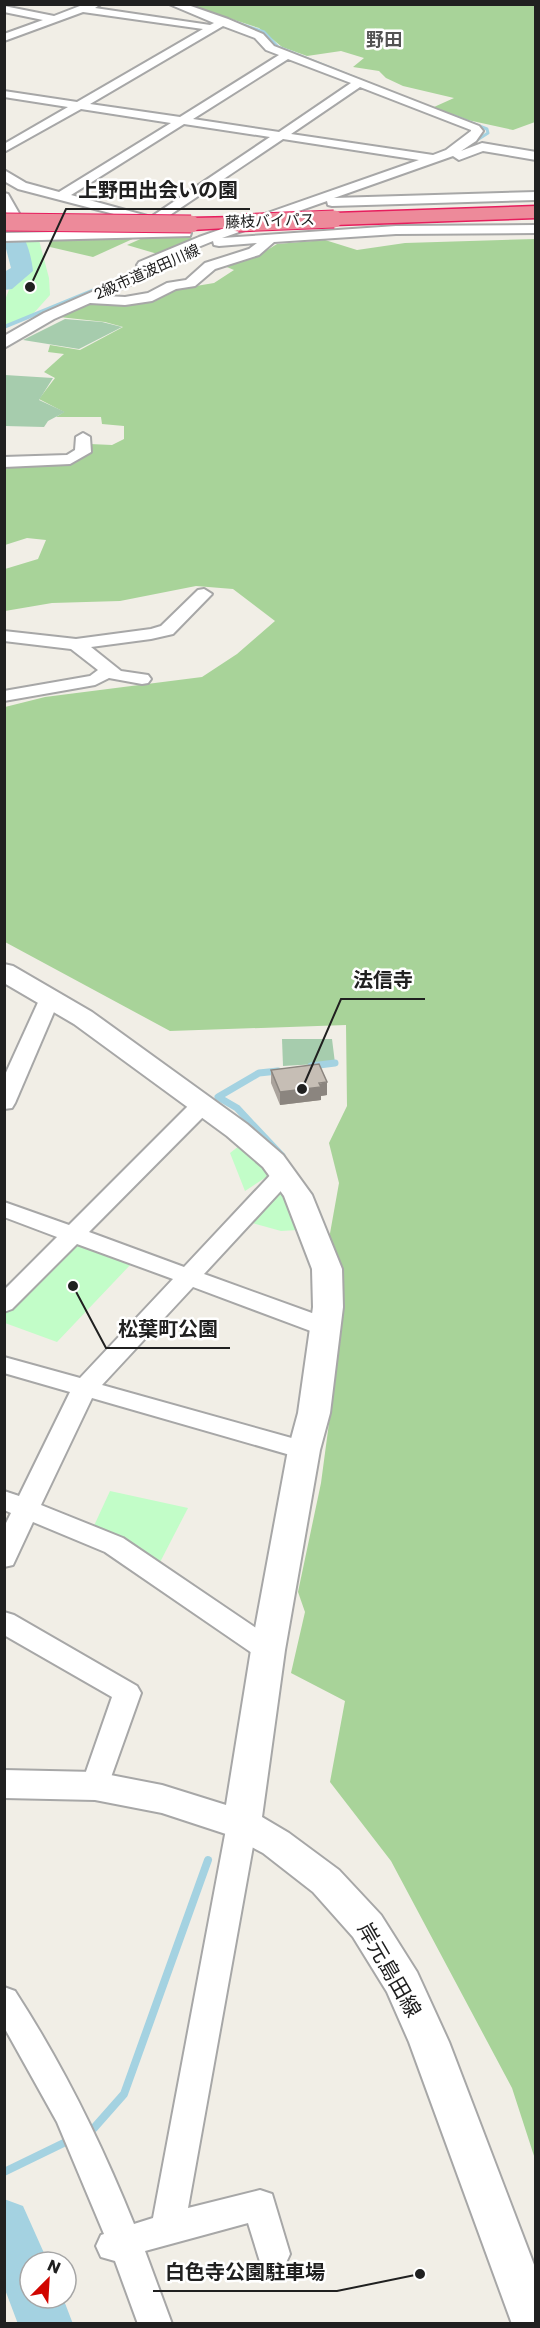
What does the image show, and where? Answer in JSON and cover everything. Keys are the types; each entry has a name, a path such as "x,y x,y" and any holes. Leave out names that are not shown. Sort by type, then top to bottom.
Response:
{"highway":[{"name":"藤枝バイパス","path":"4,224 188,229 331,211 536,212"},
{"path":"4,224 188,229"}],"street":[{"path":"4,38 96,4"},
{"path":"144,265 469,147 476,135 475,128 270,48 259,36 219,24 174,4"},
{"path":"4,9 53,19"},
{"path":"81,9 219,24"},
{"path":"4,150 219,24"},
{"path":"61,196 287,55"},
{"path":"4,198 16,219 149,221 359,83"},
{"path":"4,94 434,158"},
{"name":"2級市道波田川線","path":"4,344 30,326 209,241 331,211 463,155 469,147 490,147 536,156"},
{"path":"4,174 21,186 149,221 188,229 209,241 269,240 396,230 536,229"},
{"path":"331,211 536,196"},
{"path":"4,237 28,238 188,229"},
{"path":"88,299 125,301 152,297 172,286 190,283 210,266 254,252 269,240"},
{"path":"4,462 70,459 83,452 83,437"},
{"path":"4,636 76,644 151,634 167,630 204,594"},
{"path":"76,644 116,675 142,679"},
{"path":"4,696 94,680 109,669"},
{"path":"4,972 83,1018 237,1130 273,1161 298,1195 327,1269 328,1307 314,1413 304,1450 268,1650 242,1824 168,2228"},
{"path":"4,1103 50,998"},
{"path":"7,1298 202,1105"},
{"path":"4,1558 15,1504 85,1388 283,1175"},
{"path":"4,1209 325,1327"},
{"path":"4,1365 304,1450"},
{"path":"15,1504 114,1545 268,1650"},
{"path":"4,1622 127,1693 95,1786"},
{"name":"岸元島田線","path":"4,1784 95,1786 162,1799 242,1824 276,1843 326,1881 367,1926 403,1984 429,2042 534,2324"},
{"path":"4,2000 31,2038 88,2150 119,2243 155,2324"},
{"path":"119,2243 260,2205 273,2254"}],"green space":[{"path":"188,5 535,5 535,122 513,130 463,119 434,107 454,98 403,86 386,78 379,71 353,67 364,58 341,51 307,56 282,47 259,28"},
{"path":"178,235 200,240 161,255 127,245 145,237"},
{"path":"137,237 93,257 50,247 49,240"},
{"path":"535,239 535,2159 512,2088 391,1861 330,1782 345,1701 291,1673 305,1612 298,1592 321,1483 337,1363 329,1239 339,1183 329,1143 347,1106 346,1025 170,1031 5,942 5,707 45,697 202,677 237,654 275,621 233,589 196,586 120,601 52,603 5,611 5,569 38,559 46,540 27,538 5,545 5,461 72,460 90,444 112,445 124,439 124,426 102,424 101,417 56,417 64,412 39,399 55,378 44,372 64,354 48,352 50,345 80,350 123,327 105,322 59,317 89,300 138,302 172,290 214,283 234,270 222,265 245,260 277,244 325,240 357,250 405,243"},
{"path":"39,240 49,278 50,295 32,315 5,328 5,300 15,274 6,241"},
{"path":"65,319 102,322 122,327 79,349 23,340"},
{"path":"5,375 53,378 39,400 65,412 48,421 44,427 5,426"},
{"path":"282,1039 332,1039 335,1063 283,1066"},
{"path":"239,1146 250,1156 261,1161 271,1174 245,1191 230,1153"},
{"path":"276,1189 287,1201 298,1230 281,1231 245,1221"},
{"path":"79,1243 132,1263 57,1342 5,1323 4,1315"},
{"path":"110,1491 188,1508 157,1568 92,1530"}],"building":[{"path":"319,1064 327,1082 319,1083 321,1087 280,1092 271,1070"}],"waterway":[{"path":"235,22 264,32 278,47 383,89"},
{"path":"454,116 487,129 488,133 457,153"},
{"path":"4,226 18,247 22,271 4,284"},
{"path":"4,327 121,279"},
{"path":"311,1066 335,1063"},
{"path":"278,1071 259,1073 218,1097 237,1108 282,1156"},
{"path":"87,2132 94,2128 124,2094 208,1860"},
{"path":"4,2172 72,2139"},
{"path":"4,2223 18,2255"},
{"path":"41,2310 46,2324"}],"place":[{"name":"上野田出会いの園","path":"30,287"},
{"name":"法信寺","path":"302,1089"},
{"name":"松葉町公園","path":"73,1286"},
{"name":"白色寺公園駐車場","path":"420,2274"}],"district":[{"name":"野田","path":"384,40"}]}
